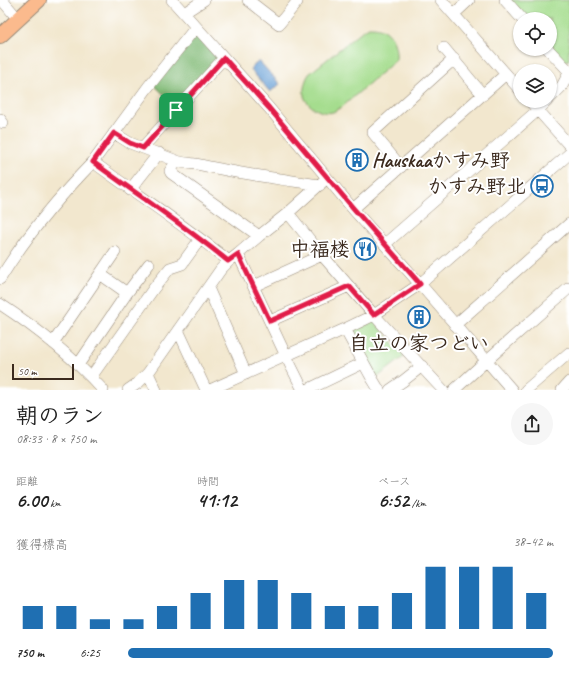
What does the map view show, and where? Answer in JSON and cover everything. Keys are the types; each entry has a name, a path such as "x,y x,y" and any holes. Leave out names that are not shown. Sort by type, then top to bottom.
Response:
{"main road":[{"path":"0,36 38,0"}],"street":[{"path":"2,0 18,19"},
{"path":"172,0 269,108 323,182 354,209 512,390"},
{"path":"184,13 204,0"},
{"path":"248,0 279,24 297,2 296,0"},
{"path":"441,0 513,82"},
{"path":"454,14 470,0"},
{"path":"505,0 516,12"},
{"path":"0,279 18,250 56,201 93,162 148,87 196,27"},
{"path":"444,48 483,95"},
{"path":"555,56 569,72 562,86 557,91"},
{"path":"143,148 224,58"},
{"path":"402,167 373,132 454,59"},
{"path":"354,209 506,74"},
{"path":"385,244 538,110 569,145"},
{"path":"114,133 130,143 186,164 323,182"},
{"path":"130,190 159,153"},
{"path":"210,390 374,315 420,284 569,154"},
{"path":"177,161 170,171 171,173 259,236"},
{"path":"93,162 228,261"},
{"path":"128,390 138,384 148,373 228,261 288,213 323,182"},
{"path":"288,213 374,315 443,390"},
{"path":"455,325 569,224"},
{"path":"91,377 154,288 170,268 182,264 200,239"},
{"path":"53,343 115,252"},
{"path":"238,254 303,390"},
{"path":"254,286 322,255"},
{"path":"78,365 127,293 149,264"},
{"path":"100,274 127,293"},
{"path":"270,321 349,286"},
{"path":"208,288 246,374"},
{"path":"454,390 569,288"},
{"path":"0,304 31,325 67,354 103,390"},
{"path":"345,329 380,390"},
{"path":"178,330 206,390"},
{"path":"526,390 569,353"},
{"path":"307,390 364,363"},
{"path":"390,390 422,366"},
{"path":"148,373 156,390"},
{"path":"562,390 569,382"}],"green space":[{"path":"510,0 569,0 569,60 564,61 557,53 557,12 521,12"},
{"path":"369,27 384,30 391,36 395,45 396,60 342,107 333,112 329,113 320,111 308,104 304,96 304,90 306,79 309,74"},
{"path":"195,33 219,60 176,106 154,85"},
{"path":"374,321 405,356 375,379 352,331"}],"water":[{"path":"259,61 280,84 270,92 250,69"}],"place":[{"name":"Hauskaaかすみ野","path":"357,160"},
{"name":"かすみ野北","path":"542,186"},
{"name":"中福楼","path":"365,249"},
{"name":"自立の家つどい","path":"419,317"}],"route":[{"path":"224,58 269,108 327,178 420,284 374,315 349,286 270,321 238,254 228,261 93,162 114,133 130,143 143,148 176,110 224,58"}]}
